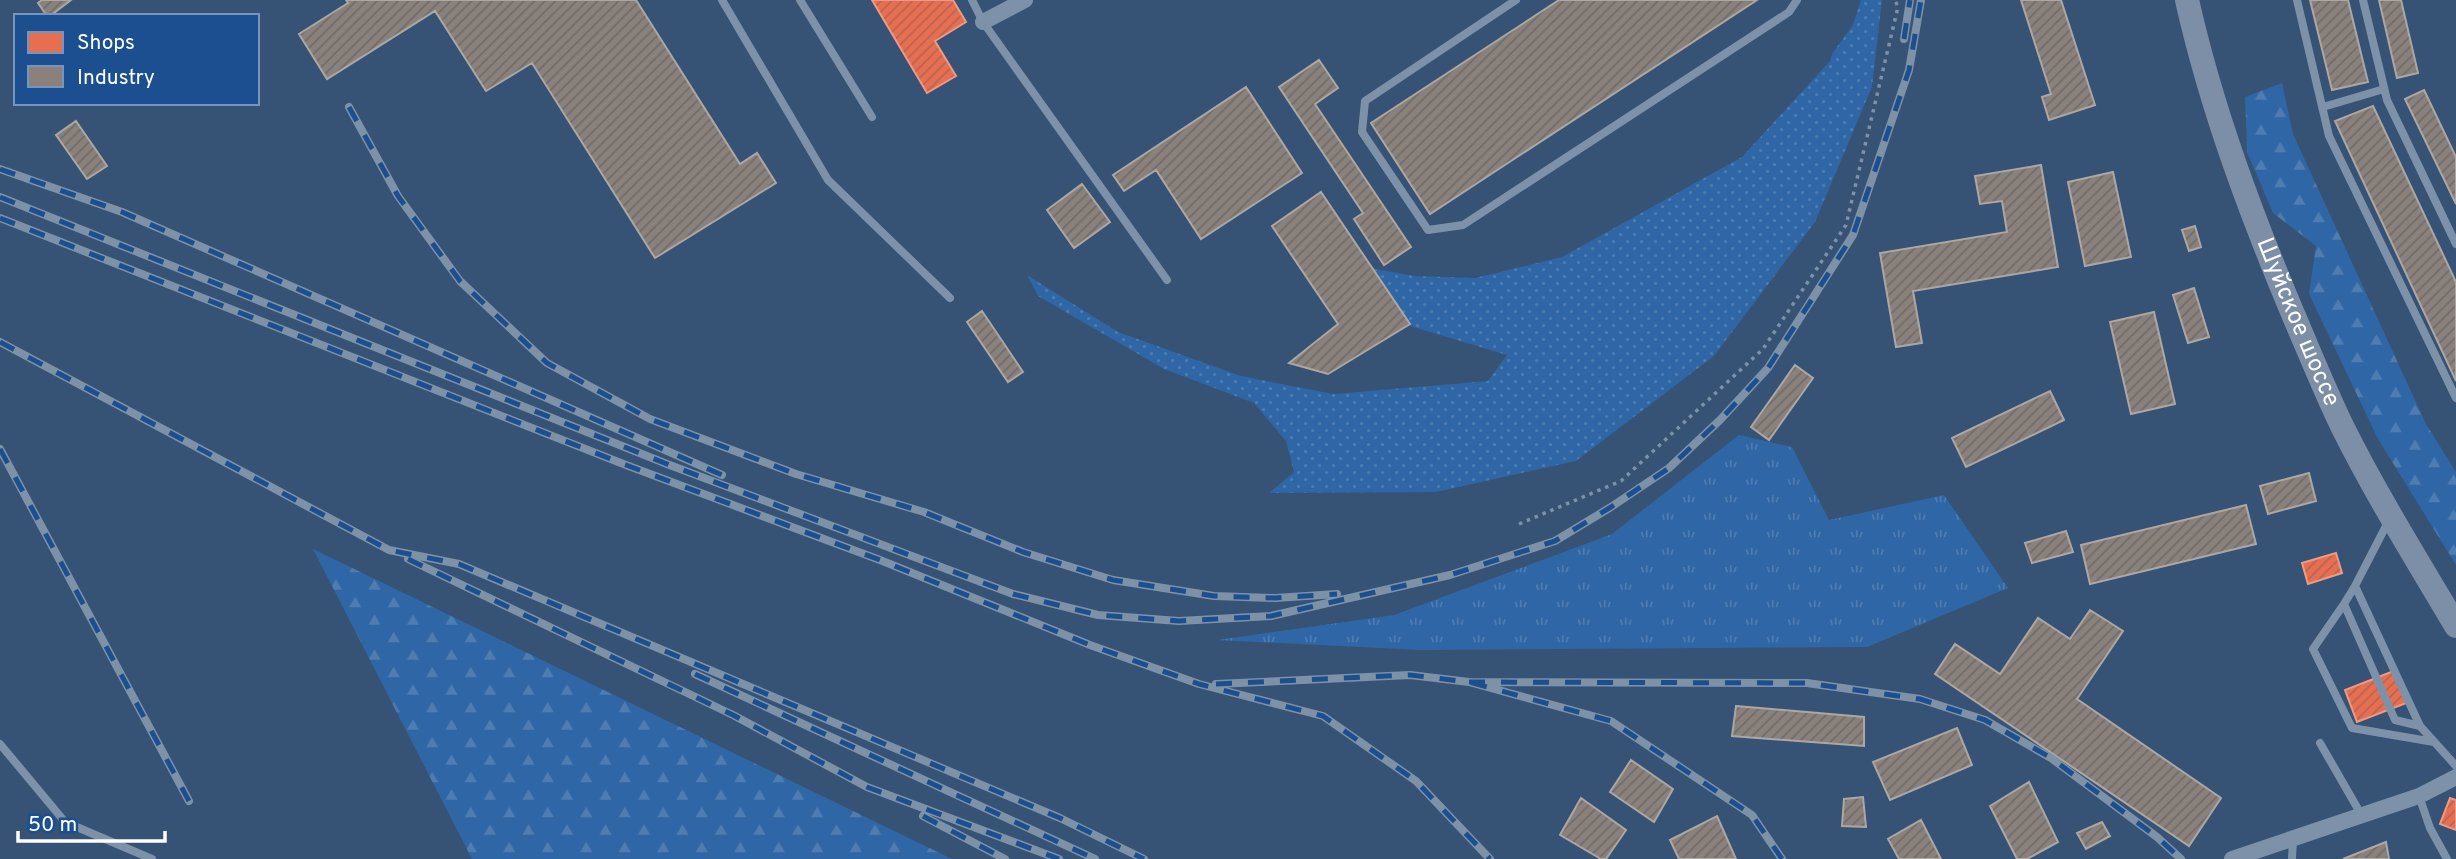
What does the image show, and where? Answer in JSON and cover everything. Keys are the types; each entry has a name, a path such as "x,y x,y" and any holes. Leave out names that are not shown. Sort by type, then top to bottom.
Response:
{"main road":[{"name":"Шуйское шоссе","path":"2187,0 2220,120 2256,226 2343,426 2391,517 2456,626"}],"street":[{"path":"983,22 1025,0"},
{"path":"2232,859 2419,796 2456,777"}],"lane":[{"path":"722,0 828,180 950,298"},
{"path":"800,0 872,117"},
{"path":"972,0 983,22 1167,280"},
{"path":"1516,0 1365,102 1362,132 1427,230 1463,225 1789,12 1797,0"},
{"path":"2297,0 2329,136 2456,398"},
{"path":"2363,0 2387,100 2456,244"},
{"path":"2323,107 2384,89"},
{"path":"2391,517 2355,586 2313,649 2352,728 2434,742"},
{"path":"2355,586 2420,726 2456,766"},
{"path":"2344,604 2395,720 2420,726"},
{"path":"2320,743 2362,816"},
{"path":"0,744 65,822 152,859"},
{"path":"2419,796 2430,828 2447,859"},
{"path":"2292,859 2293,839"}],"path":[{"path":"1519,524 1621,481 1763,349 1846,226 1898,7 1895,0"}],"green space":[{"path":"1861,0 1882,0 1872,87 1815,222 1714,356 1576,461 1436,492 1269,493 1294,472 1286,441 1254,403 1164,369 1038,296 1027,275 1118,332 1241,376 1333,394 1488,381 1507,355 1400,323 1369,268 1415,276 1475,278 1562,257 1742,157 1830,61 1853,25"},
{"path":"2282,83 2293,134 2426,424 2456,472 2456,565 2378,439 2309,294 2316,246 2273,213 2247,152 2245,97"},
{"path":"1739,435 1792,447 1829,520 1944,495 2008,588 1867,647 1421,650 1217,640 1394,615 1612,534"},
{"path":"313,549 952,859 472,859"}],"building: Shops":[{"path":"872,0 953,0 966,22 935,41 956,76 927,93"},
{"path":"2336,553 2342,573 2308,584 2302,563"},
{"path":"2396,670 2409,702 2357,722 2345,690"},
{"path":"2450,798 2456,800 2456,830 2440,824"}],"building: Industry":[{"path":"42,0 71,0 53,14 46,14 38,3"},
{"path":"346,0 636,0 740,164 757,153 776,183 655,258 532,63 486,91 435,11 327,79 299,34 348,3"},
{"path":"1559,0 1757,0 1430,214 1371,123"},
{"path":"2021,0 2061,0 2095,105 2049,120 2042,97 2051,94"},
{"path":"2310,0 2348,0 2368,82 2332,90"},
{"path":"2379,0 2401,0 2418,73 2397,78"},
{"path":"1319,60 1338,88 1315,104 1411,247 1384,265 1354,219 1363,213 1279,87"},
{"path":"1246,87 1302,173 1201,239 1156,170 1124,191 1113,175"},
{"path":"2424,90 2456,157 2456,204 2405,99"},
{"path":"2373,106 2456,282 2456,381 2335,121"},
{"path":"76,121 107,166 87,179 56,135"},
{"path":"2041,165 2058,267 1913,291 1922,343 1896,347 1880,253 2007,232 2002,201 1980,204 1975,176"},
{"path":"2113,172 2131,257 2085,266 2068,182"},
{"path":"1082,184 1110,222 1074,248 1047,210"},
{"path":"1321,192 1410,324 1328,374 1289,363 1338,324 1272,226"},
{"path":"2195,226 2201,247 2189,251 2182,230"},
{"path":"2194,288 2209,337 2188,343 2173,295"},
{"path":"982,311 1023,372 1008,382 967,322"},
{"path":"2154,312 2175,404 2131,414 2110,322"},
{"path":"1795,365 1813,378 1769,440 1751,427"},
{"path":"2050,391 2064,420 1966,467 1952,438"},
{"path":"2309,473 2316,501 2268,514 2260,486"},
{"path":"2246,505 2256,544 2090,584 2081,545"},
{"path":"2066,531 2073,552 2032,563 2025,543"},
{"path":"2090,610 2123,631 2077,699 2221,798 2189,846 1935,674 1955,644 2000,674 2038,618 2070,639"},
{"path":"1736,706 1864,717 1864,746 1732,736"},
{"path":"1957,728 1972,765 1890,800 1873,762"},
{"path":"1631,760 1673,789 1654,822 1610,792"},
{"path":"2029,782 2058,842 2027,859 2017,859 1990,806"},
{"path":"1863,797 1866,827 1842,826 1844,799"},
{"path":"1581,798 1626,830 1606,859 1601,859 1560,835"},
{"path":"1717,816 1736,859 1679,859 1670,840"},
{"path":"1921,820 1941,859 1899,859 1888,839"},
{"path":"2102,822 2110,836 2086,849 2077,833"},
{"path":"2386,842 2389,859 2343,859"}],"railway":[{"path":"1904,39 1910,0"},
{"path":"0,197 667,464 1013,594 1098,615 1179,621 1271,616 1450,575 1555,541 1669,468 1720,420 1768,368 1853,235 1909,70 1921,0"},
{"path":"349,107 398,196 460,281 547,363 650,419 796,474 924,512 1023,552 1113,580 1214,596 1275,598 1337,594"},
{"path":"0,169 122,212 722,475"},
{"path":"0,218 626,465 880,560 1090,645 1199,684 1323,716 1416,781 1490,859"},
{"path":"0,342 389,550 459,564 1060,818 1144,859"},
{"path":"0,449 189,801"},
{"path":"408,559 733,715 867,787 1059,859"},
{"path":"695,674 1095,859"},
{"path":"1216,684 1410,675 1469,682 1611,721 1752,815 1782,859"},
{"path":"1469,682 1807,683 1920,699 1985,720 2051,758 2157,837 2181,859"},
{"path":"923,816 1005,859"}]}
